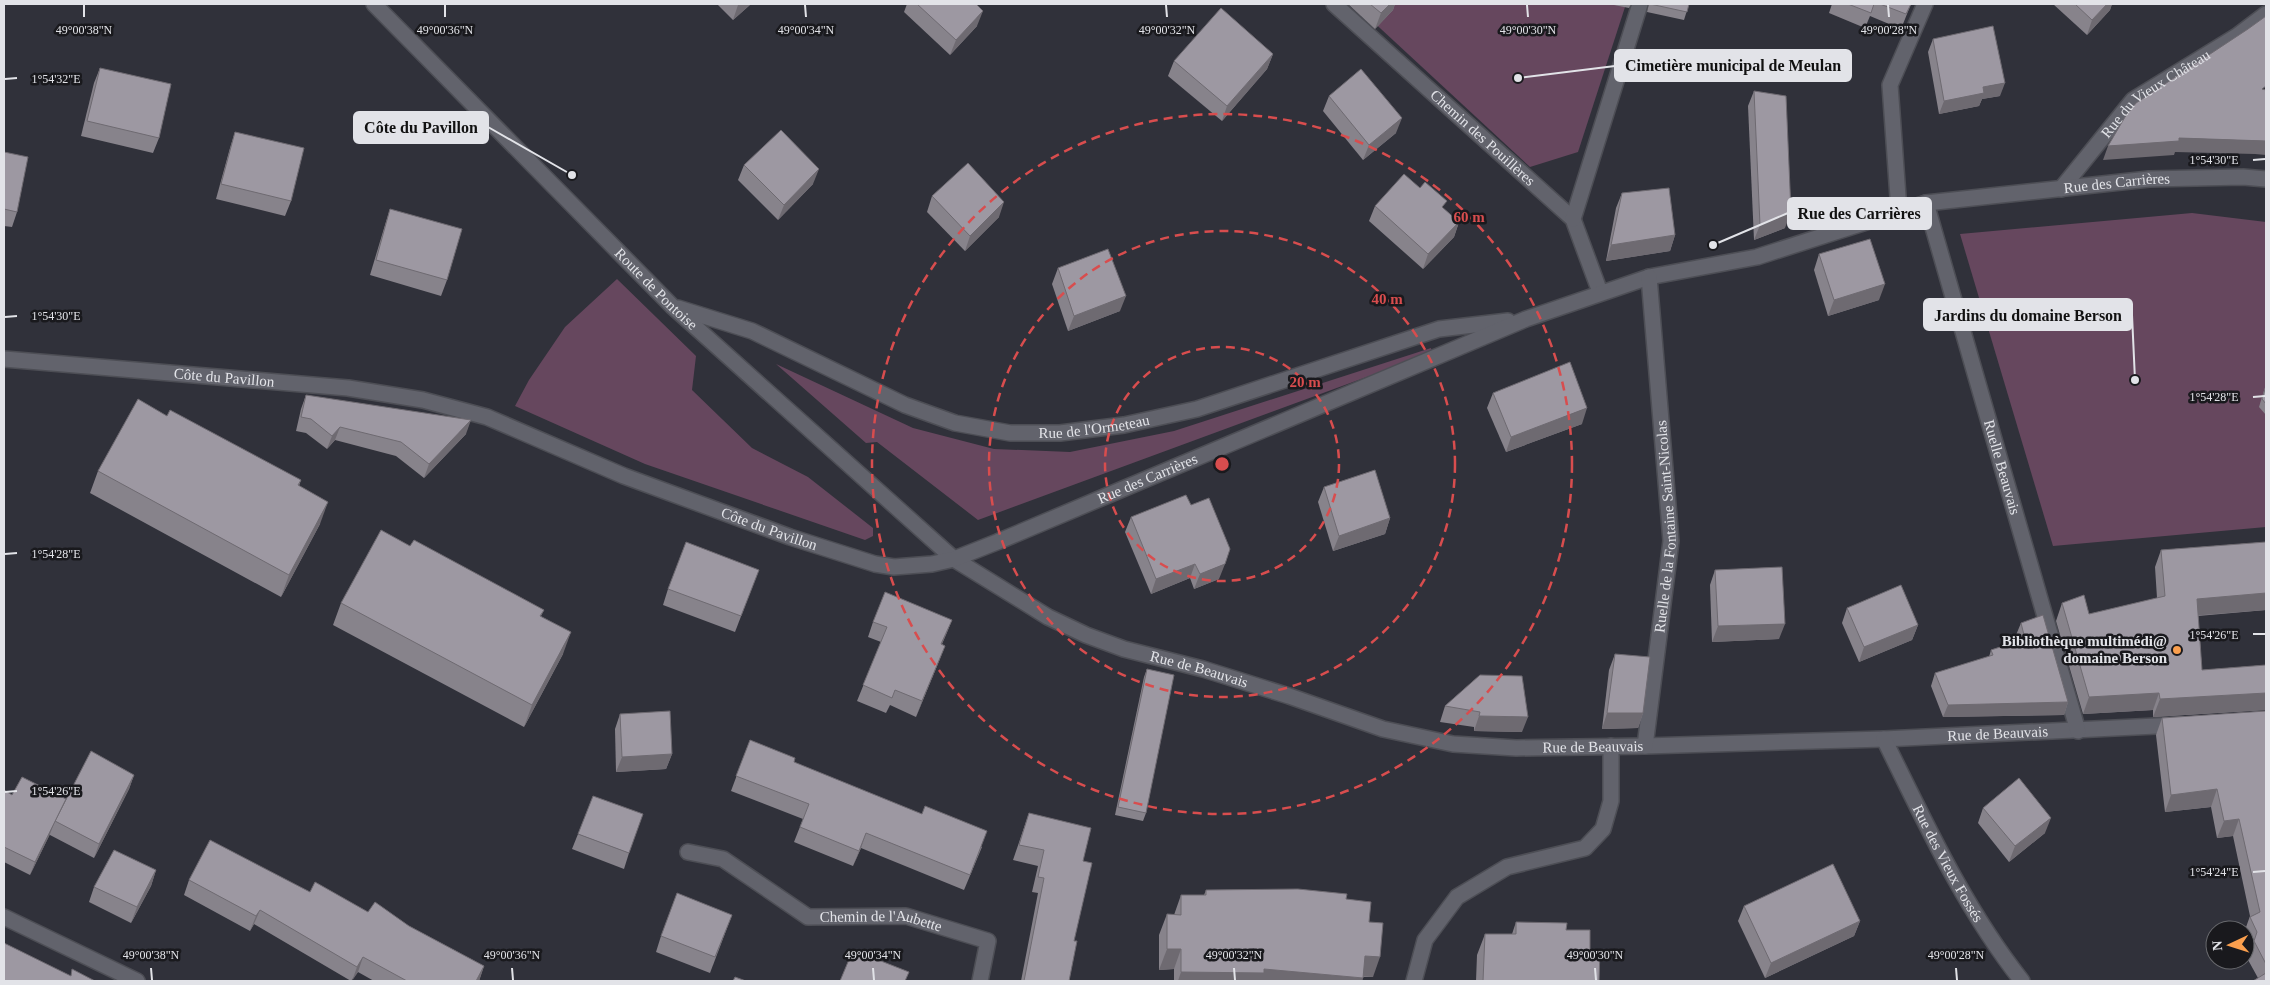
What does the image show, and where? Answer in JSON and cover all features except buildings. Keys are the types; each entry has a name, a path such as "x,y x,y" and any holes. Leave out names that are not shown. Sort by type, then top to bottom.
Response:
{"street":[{"name":"Route de Pontoise","path":"374,4 672,306 954,559"},
{"name":"Chemin des Pouillères","path":"1334,4 1573,219 1600,292"},
{"path":"1573,219 1640,4"},
{"path":"1899,211 1890,85 1925,4"},
{"name":"Rue du Vieux Château","path":"2061,189 2133,100 2237,36 2266,14"},
{"name":"Rue des Carrières","path":"954,559 1526,319 1600,292 1649,277 1757,257 1926,204 2149,179 2243,177 2266,179"},
{"name":"Ruelle Beauvais","path":"1926,204 2078,731"},
{"name":"Ruelle de la Fontaine Saint-Nicolas","path":"1645,746 1671,541 1649,277"},
{"name":"Rue de l'Ormeteau","path":"672,306 752,331 905,405 955,423 1010,433 1060,433 1142,421 1197,409 1438,329 1526,319"},
{"name":"Côte du Pavillon","path":"4,359 348,388 423,400 487,417 624,476 790,537 875,564 913,567 954,559"},
{"name":"Rue de Beauvais","path":"954,559 1048,617 1086,635 1124,649 1203,669 1279,693 1383,729 1453,744 1516,748 1645,746 1884,739 2193,724"},
{"name":"Rue des Vieux Fossés","path":"1884,739 1940,855 2007,962 2022,981"},
{"path":"1414,981 1425,940 1458,897 1507,867 1585,848 1603,829 1611,801 1611,746"},
{"name":"Chemin de l'Aubette","path":"688,852 723,859 808,917 906,916 988,941 980,981"},
{"path":"4,917 137,981"}],"shaded area":[{"path":"1354,4 1626,4 1578,152 1530,167"},
{"path":"2192,213 2266,222 2266,527 2053,546 1960,234"},
{"path":"617,279 696,356 692,390 752,448 808,477 873,528 873,536 865,540 645,464 515,406 529,380 565,327"},
{"path":"1431,348 1432,353 978,520 877,442 866,443 776,364 913,428 994,449 1070,452 1174,431"}],"place":[{"name":"Cimetière municipal de Meulan","path":"1518,78"},
{"name":"Côte du Pavillon","path":"572,175"},
{"name":"Rue des Carrières","path":"1713,245"},
{"name":"Jardins du domaine Berson","path":"2135,380"},
{"name":"Bibliothèque multimédi@ domaine Berson","path":"2177,650"}]}
